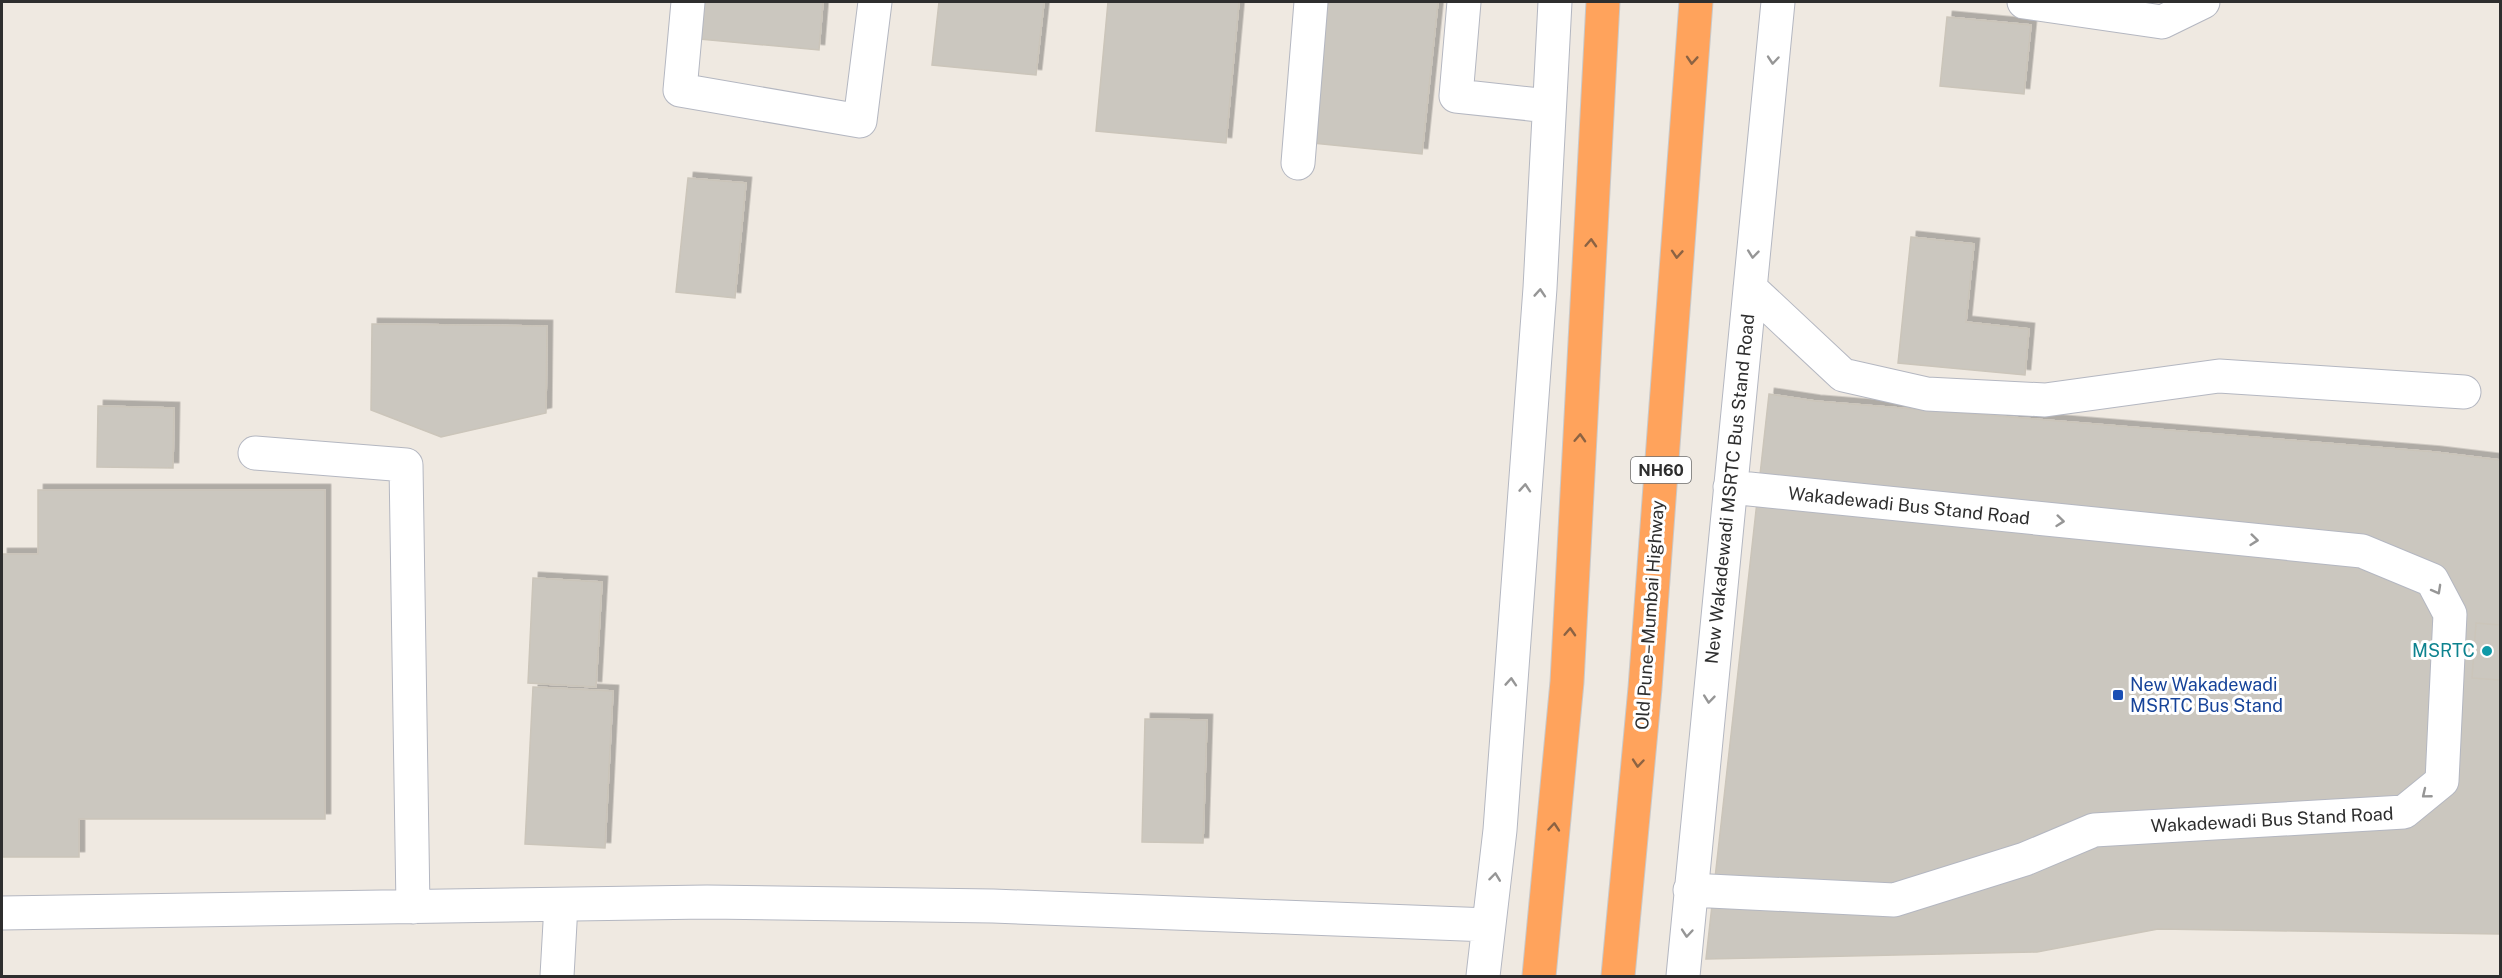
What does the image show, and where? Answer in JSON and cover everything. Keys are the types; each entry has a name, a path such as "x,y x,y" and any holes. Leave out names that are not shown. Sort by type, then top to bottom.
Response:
{"highway":[{"path":"1539,976 1567,682 1603,2"},
{"name":"Old Pune–Mumbai Highway","path":"1618,976 1645,688 1696,2"}],"street":[{"path":"688,2 680,90 860,121 875,2"},
{"path":"1298,163 1311,2"},
{"path":"1464,2 1456,96 1549,106"},
{"path":"1483,976 1501,818 1540,288 1555,2"},
{"name":"New Wakadewadi MSRTC Bus Stand Road","path":"1683,976 1778,2"},
{"path":"2024,2 2162,22 2204,2"},
{"path":"1750,288 1843,375 1927,394 2045,400 2219,376 2464,392"},
{"path":"255,453 406,465 413,907"},
{"name":"Wakadewadi Bus Stand Road","path":"1690,890 1894,900 2025,859 2094,830 2404,812 2442,781 2450,614 2432,580 2362,551 1730,488"},
{"path":"2,913 707,902 993,906 1489,925"},
{"path":"556,976 561,904"}],"building":[{"path":"704,2 823,2 819,50 700,39"},
{"path":"939,2 1044,2 1036,75 932,65"},
{"path":"1108,2 1239,2 1226,143 1096,131"},
{"path":"1328,2 1438,2 1422,154 1313,143"},
{"path":"1947,17 2031,25 2024,94 1940,86"},
{"path":"688,178 746,183 735,298 676,292"},
{"path":"1911,237 1974,244 1966,322 2029,329 2025,375 1898,363"},
{"path":"372,324 547,326 546,413 441,437 371,410"},
{"name":"New Wakadewadi MSRTC Bus Stand","path":"1769,394 1815,401 2435,452 2500,460 2500,934 2158,929 2037,952 1706,959"},
{"path":"98,406 174,408 173,468 97,467"},
{"path":"38,490 325,490 325,819 79,819 79,857 2,857 2,554 38,554"},
{"path":"533,578 602,582 596,687 528,683"},
{"name":"MSRTC","path":"2476,623 2500,625 2500,680 2472,678"},
{"path":"533,687 613,691 605,848 525,844"},
{"path":"1145,719 1207,720 1203,843 1142,842"}],"place":[{"name":"MSRTC","path":"2487,651"},
{"name":"New Wakadewadi MSRTC Bus Stand","path":"2118,695"}]}
